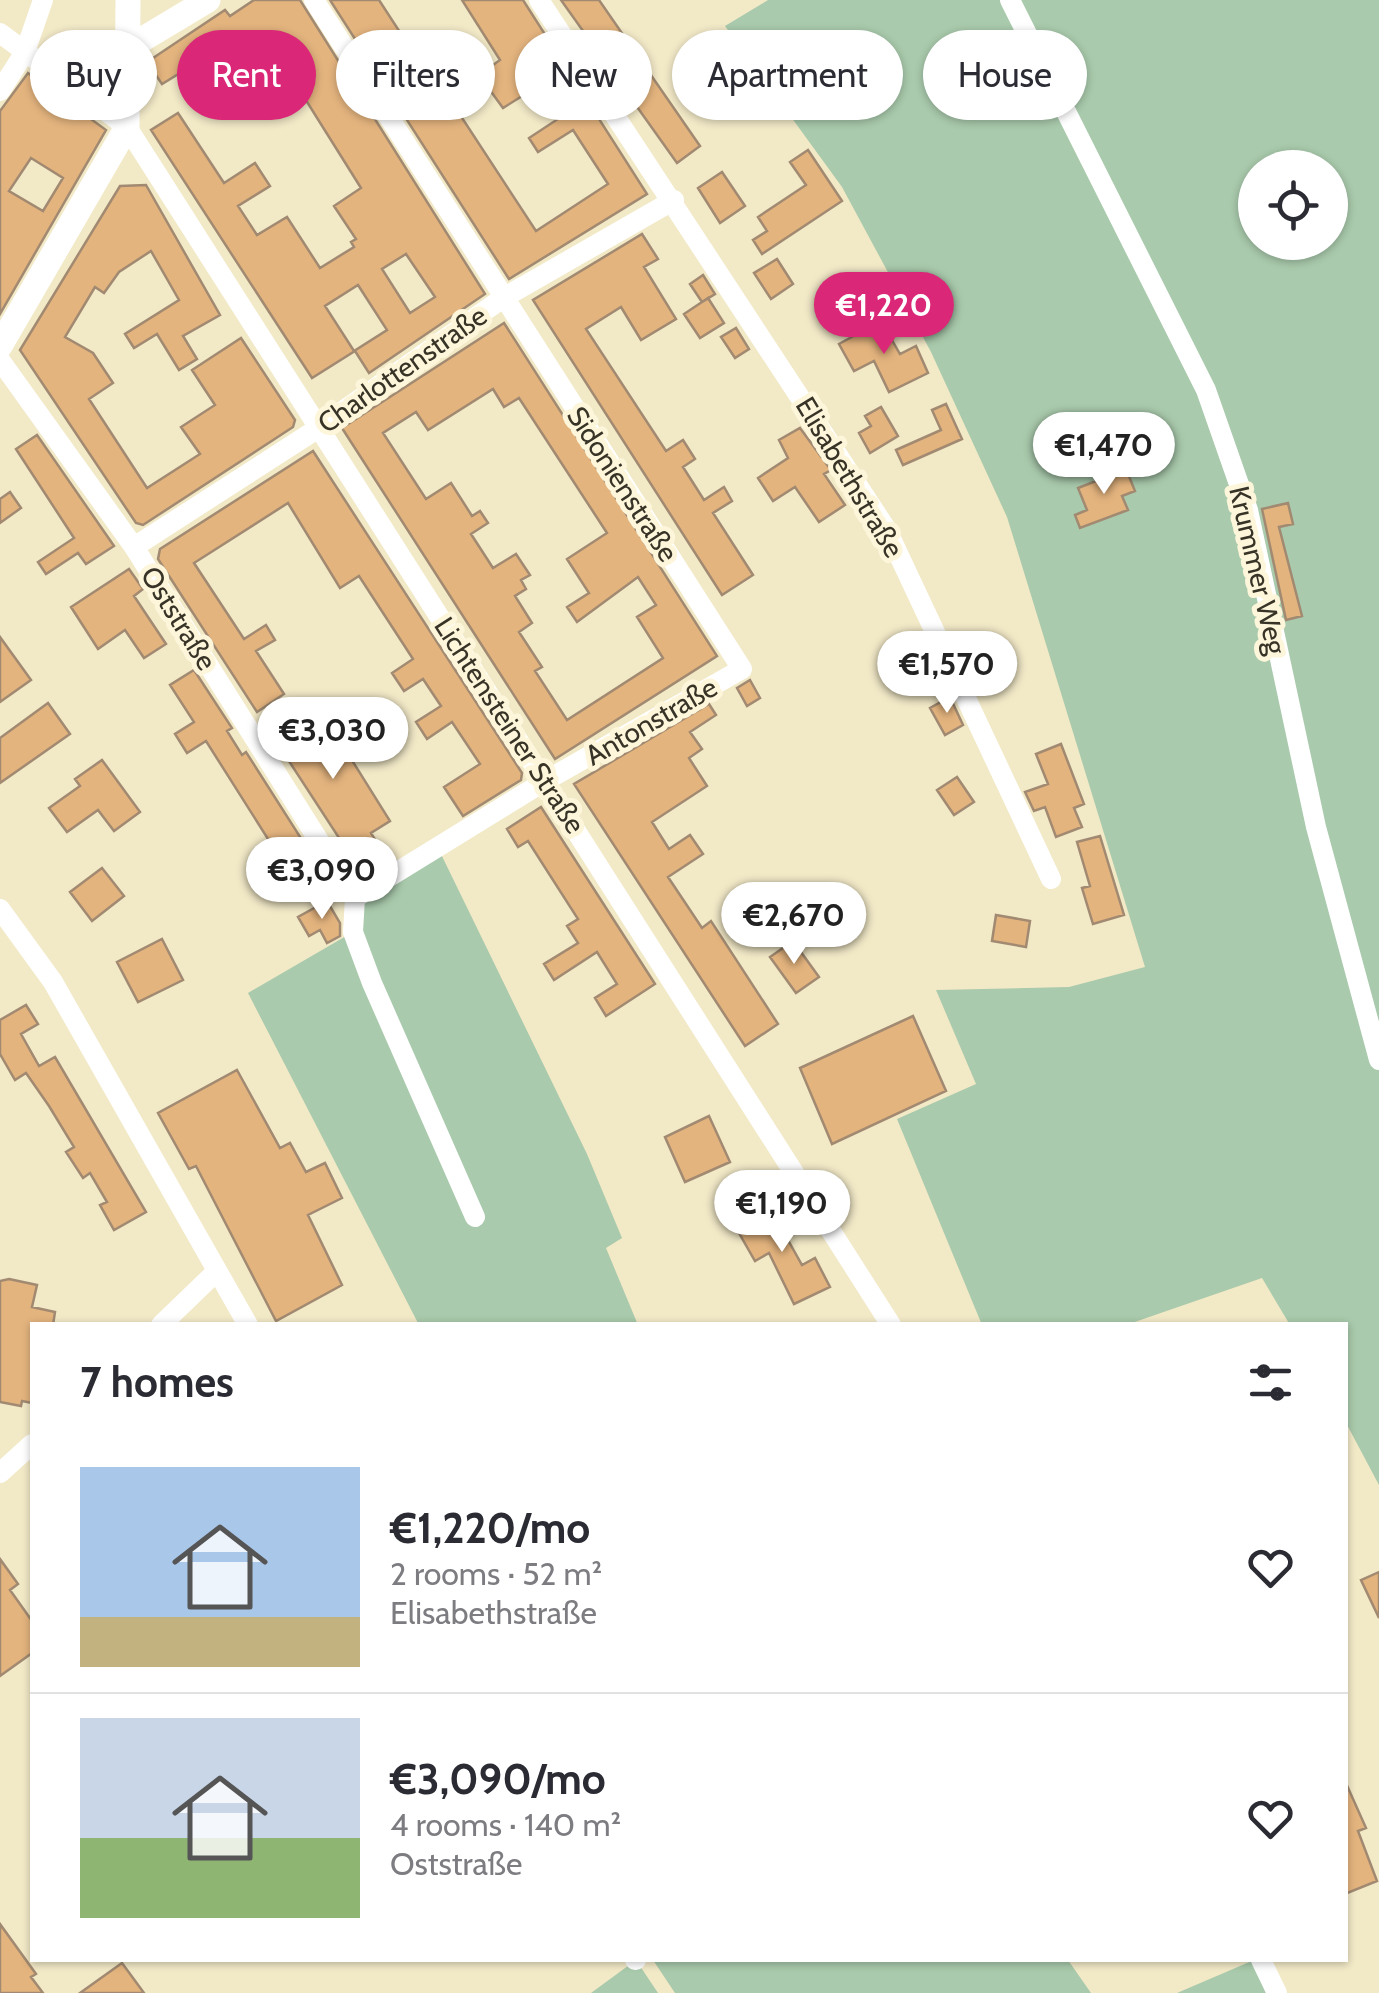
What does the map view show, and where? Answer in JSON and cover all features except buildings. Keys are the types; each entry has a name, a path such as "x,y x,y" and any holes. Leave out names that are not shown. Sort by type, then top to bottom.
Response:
{"street":[{"path":"128,0 128,30"},
{"path":"157,31 208,0"},
{"name":"Sidonienstraße","path":"314,0 742,670"},
{"name":"Elisabethstraße","path":"538,0 674,200 888,530 1050,879"},
{"name":"Krummer Weg","path":"1010,0 1206,390 1248,510 1316,827 1379,1060"},
{"path":"0,91 26,52 38,1"},
{"path":"0,33 127,127"},
{"path":"1,345 127,127 127,120"},
{"name":"Lichtensteiner Straße","path":"127,127 890,1322"},
{"name":"Charlottenstraße","path":"134,548 320,428 503,298 674,200"},
{"name":"Oststraße","path":"1,345 355,898 353,932 372,983 475,1217"},
{"name":"Antonstraße","path":"355,898 545,781 742,670"},
{"path":"0,909 53,982 246,1322"},
{"path":"164,1322 217,1270"},
{"path":"0,1473 30,1446"},
{"path":"1262,1962 1277,1993"}],"green space":[{"path":"768,0 1379,0 1379,1485 1348,1427 1348,1322 1288,1322 1262,1278 1135,1322 981,1322 897,1119 976,1084 936,990 1069,987 1145,967 1007,517 931,352 842,187 793,120 903,120 903,30 728,30 725,26"},
{"path":"439,850 587,1154 622,1238 606,1248 637,1322 417,1322 248,993 353,932 355,898"},
{"path":"637,1962 658,1993 591,1993"},
{"path":"654,1962 1069,1962 1091,1993 675,1993"},
{"path":"1255,1962 1276,1993 1177,1993"}]}
